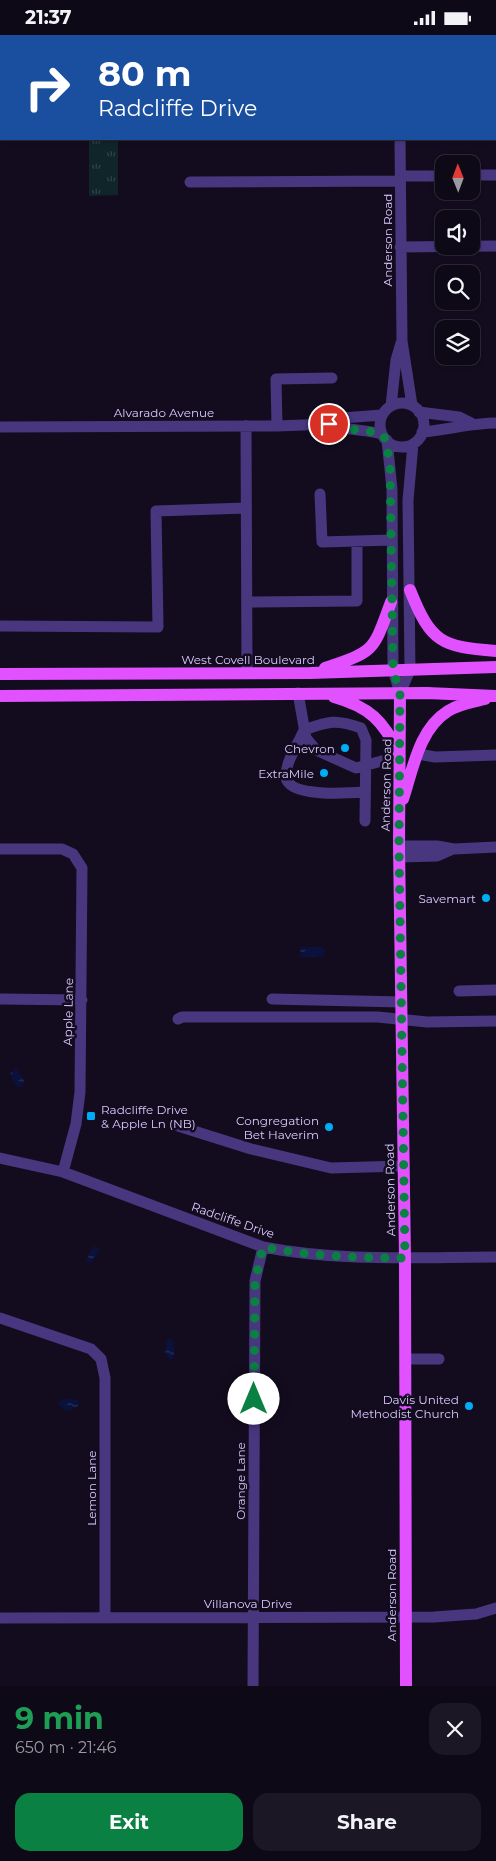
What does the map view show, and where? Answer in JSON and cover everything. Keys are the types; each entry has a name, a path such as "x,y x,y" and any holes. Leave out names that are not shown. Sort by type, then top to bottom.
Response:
{"main road":[{"path":"410,590 424,620 434,635 445,643 455,647 496,651"},
{"path":"310,673 360,655 372,647 383,629 391,602"},
{"name":"West Covell Boulevard","path":"0,675 247,671 310,673 496,667"},
{"path":"319,693 344,700 370,711 388,732 400,756"},
{"path":"0,696 400,693 496,696"},
{"name":"Anderson Road","path":"400,693 399,852 405,1258 406,1686"},
{"path":"400,808 418,754 431,726 449,710 496,696"}],"street":[{"name":"Anderson Road","path":"400,140 402,341 416,408"},
{"path":"480,175 496,175"},
{"path":"190,182 400,179 435,177"},
{"path":"400,247 496,246"},
{"name":"Anderson Road","path":"390,406 396,361 402,341"},
{"path":"277,426 276,379 332,378"},
{"path":"416,408 423,425 422,432 413,444 399,446 384,437 380,427 382,415 390,406 400,403 459,417 471,423"},
{"name":"Alvarado Avenue","path":"0,427 277,426 329,424 342,418 382,415"},
{"path":"422,432 460,428 471,423 496,423"},
{"name":"Alvarado Avenue","path":"329,424 342,429 361,429 384,437"},
{"path":"246,426 247,671"},
{"name":"Anderson Road","path":"384,437 392,489 391,602 393,670 400,693"},
{"name":"Anderson Road","path":"400,693 410,670 408,500 413,444"},
{"path":"320,494 322,542 392,540"},
{"path":"0,627 158,627 156,511 246,507"},
{"path":"247,602 357,601 357,541"},
{"path":"298,693 304,730 310,744 315,749 352,767 366,766 400,756"},
{"path":"365,821 366,792 366,740 361,728 342,721 328,721 304,730 287,770 287,780 291,785 316,793 366,792"},
{"path":"418,754 435,757 496,755"},
{"path":"399,852 437,846 454,849 496,847"},
{"name":"Apple Lane","path":"0,849 62,849 73,854 82,868 80,1092 76,1123 63,1172"},
{"path":"399,852 437,856 454,849"},
{"path":"459,991 496,990"},
{"path":"0,999 82,999"},
{"path":"272,999 401,1002"},
{"path":"178,1019 182,1017 402,1018 427,1022 496,1021"},
{"path":"178,1126 251,1149 331,1168 404,1166"},
{"name":"Radcliffe Drive","path":"0,1158 63,1172 263,1247 298,1254 340,1258 496,1257"},
{"name":"Orange Lane","path":"253,1686 255,1281 263,1247"},
{"name":"Lemon Lane","path":"0,1318 91,1349 101,1359 106,1377 105,1617"},
{"path":"405,1359 439,1359"},
{"name":"Villanova Drive","path":"0,1617 450,1616 496,1608"}],"green space":[{"path":"89,140 118,140 118,195 89,196"}],"water":[{"path":"301,947 321,947 325,951 323,957 299,957"},
{"path":"16,1068 24,1080 22,1087 16,1086 10,1074"},
{"path":"93,1246 99,1249 92,1263 86,1261"},
{"path":"167,1339 172,1339 174,1347 174,1358 170,1360 165,1353"},
{"path":"63,1399 78,1400 79,1406 66,1411 59,1404"}],"place":[{"name":"Chevron","path":"345,748"},
{"name":"ExtraMile","path":"324,773"},
{"name":"Savemart","path":"486,898"},
{"name":"Radcliffe Drive & Apple Ln (NB)","path":"91,1116"},
{"name":"Congregation Bet Haverim","path":"329,1127"},
{"name":"Davis United Methodist Church","path":"469,1406"}],"route":[{"path":"254,1399 255,1281 263,1247 298,1254 340,1258 405,1258 399,846 400,693 393,670 391,602 392,489 390,466 386,440 382,434 361,429 342,429 329,424"}]}
